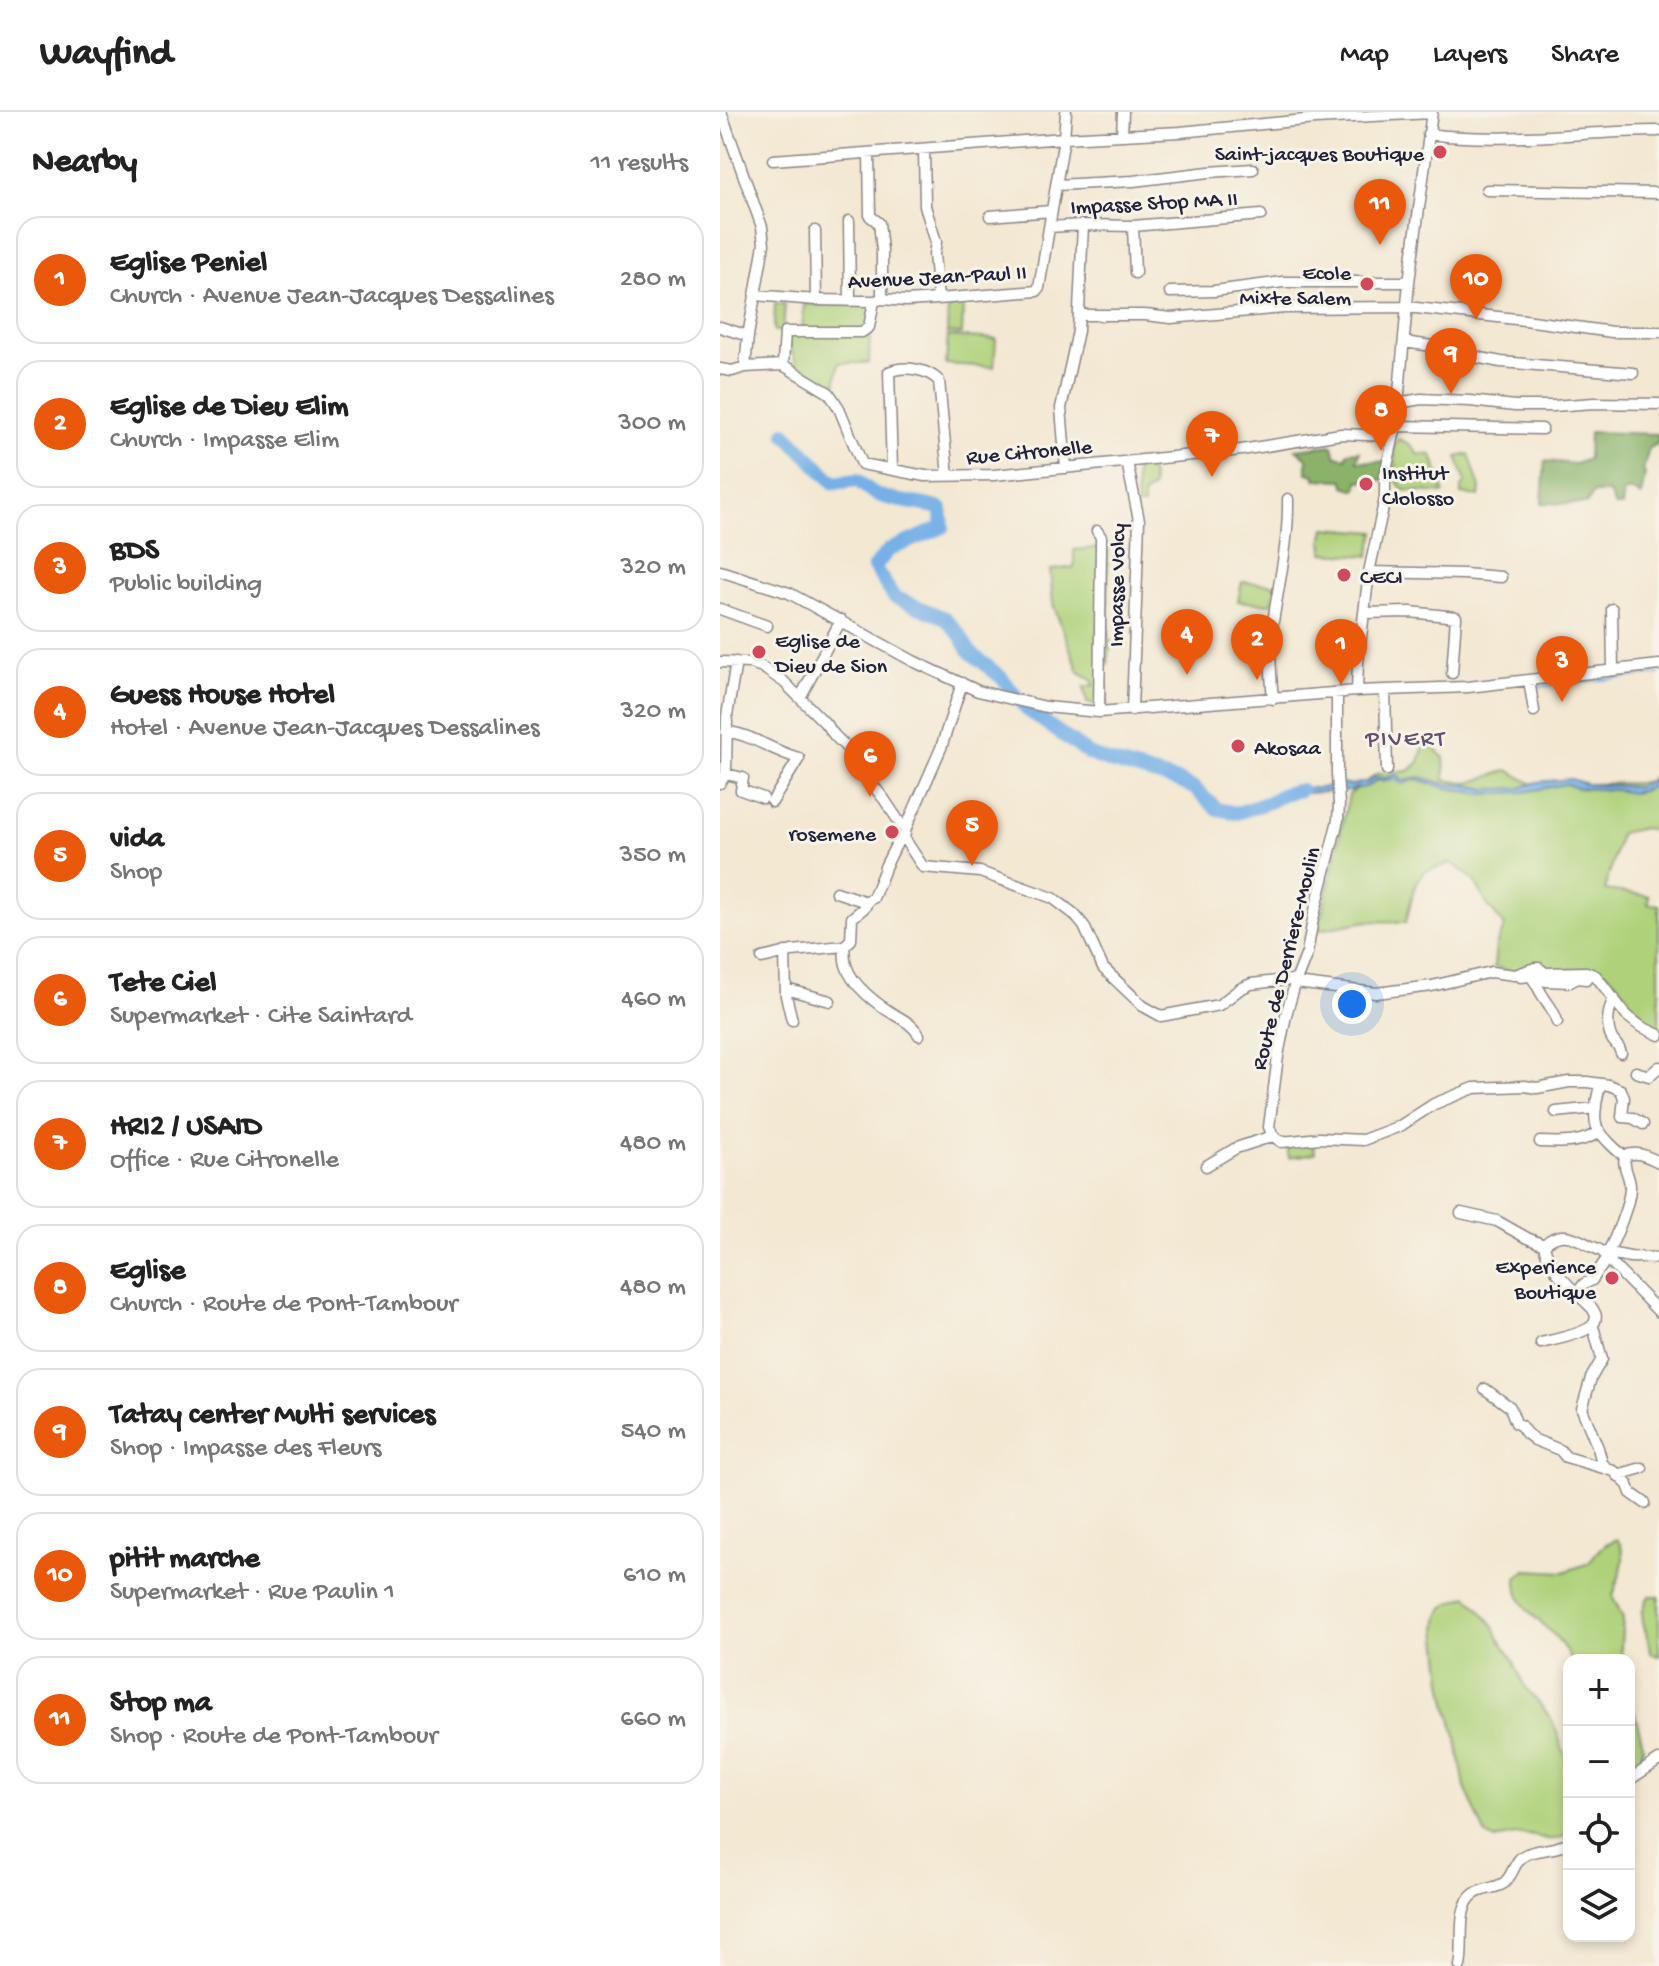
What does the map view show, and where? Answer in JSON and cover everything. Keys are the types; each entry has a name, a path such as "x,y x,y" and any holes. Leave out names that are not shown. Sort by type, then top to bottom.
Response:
{"street":[{"path":"721,112 762,227 764,244 745,367"},
{"name":"Avenue Jean-Paul II","path":"755,295 816,300 906,301 1037,291 1066,112"},
{"path":"1122,135 1123,112"},
{"path":"773,160 1431,113 1409,282 1398,403 1385,475 1385,498 1369,572 1357,691"},
{"path":"1428,134 1521,138 1659,131"},
{"path":"924,149 925,206 936,242 934,254 938,299"},
{"path":"720,369 732,371 745,367 783,365 785,332 862,332 869,327 878,300 881,236 879,223 870,216 869,153"},
{"path":"1056,185 1253,169"},
{"path":"1487,190 1659,193"},
{"path":"990,216 1051,211"},
{"name":"Impasse Stop MA II","path":"1049,227 1133,226 1261,215"},
{"path":"849,221 850,301"},
{"path":"1066,468 1061,408 1078,331 1083,225"},
{"path":"1133,226 1135,273"},
{"path":"815,231 816,300"},
{"path":"1170,292 1227,290 1283,282 1409,282"},
{"path":"1079,315 1171,318 1284,308 1407,307 1612,332 1659,332"},
{"path":"720,327 748,336"},
{"path":"1404,342 1453,349 1501,362 1633,373"},
{"name":"Rue Citronelle","path":"783,365 829,393 839,408 862,464 925,476 994,475 1127,462 1241,450 1341,434 1542,429"},
{"path":"892,469 889,372 908,368 934,376 939,381 948,476"},
{"path":"1398,403 1421,399 1515,406 1659,404"},
{"name":"Impasse Volcy","path":"1127,462 1139,520 1132,710"},
{"path":"1273,699 1271,638 1287,539 1288,499"},
{"path":"1097,531 1101,537 1099,712"},
{"path":"720,571 775,587 913,661 978,691 1046,707 1099,712 1357,691 1468,687 1659,665"},
{"path":"1369,572 1501,577"},
{"path":"720,609 767,626"},
{"path":"1612,609 1613,670"},
{"path":"1364,613 1410,612 1456,617 1452,673"},
{"path":"800,698 841,620"},
{"path":"720,662 751,663 762,667 784,682 824,722 856,757 867,778 902,826 923,867 980,872 1053,898 1084,926 1103,968 1155,1014 1161,1016 1219,1005 1251,984 1286,980 1376,993 1432,986 1491,972 1570,982 1596,976"},
{"path":"726,732 737,733 785,755 799,758 768,800 741,790 743,778 723,778 727,716 736,662"},
{"path":"1529,680 1534,711"},
{"path":"762,958 785,952 844,946 851,940 852,918 873,898 889,857 905,833 941,748 962,683"},
{"path":"1385,690 1387,770"},
{"name":"Route de Derriere-Moulin","path":"1273,1136 1269,1127 1278,1056 1296,982 1307,953 1335,832 1339,804 1337,693"},
{"path":"836,892 866,902"},
{"path":"844,946 845,963 861,988 874,1002 905,1021 919,1035"},
{"path":"785,952 787,1007 792,1020"},
{"path":"1515,975 1539,968 1545,973 1586,972 1596,976 1626,1015 1659,1035"},
{"path":"1529,976 1539,986 1557,1022"},
{"path":"786,989 830,1001"},
{"path":"1614,998 1608,1015 1610,1033 1621,1053"},
{"path":"1636,1072 1649,1076 1659,1067"},
{"path":"1206,1166 1236,1148 1273,1136 1282,1142 1319,1138 1363,1140 1400,1126 1434,1104 1474,1088 1537,1088 1598,1082 1621,1090 1624,1098 1622,1117 1633,1118 1643,1124"},
{"path":"1601,1085 1596,1108 1597,1128 1625,1156"},
{"path":"1556,1112 1596,1108"},
{"path":"1540,1142 1568,1143 1593,1137 1600,1131"},
{"path":"1577,1293 1592,1280 1607,1255 1622,1219 1630,1193 1623,1159 1631,1153 1638,1153 1659,1162"},
{"path":"1461,1213 1497,1221 1544,1245"},
{"path":"1544,1245 1555,1237 1565,1235 1600,1249 1659,1311"},
{"path":"1541,1343 1591,1327 1595,1320 1595,1314 1546,1256 1544,1245"},
{"path":"1607,1255 1618,1253 1630,1257 1659,1258"},
{"path":"1591,1327 1602,1359 1591,1378 1582,1409 1602,1463 1607,1468"},
{"path":"1485,1389 1510,1407 1516,1423 1535,1440 1560,1450 1566,1457 1614,1471 1628,1485 1631,1493 1645,1503"},
{"path":"1617,1475 1642,1468"},
{"path":"1635,1776 1659,1760"},
{"path":"1460,1966 1463,1912 1467,1902 1481,1891 1504,1883 1525,1855 1563,1846"}],"green space":[{"path":"775,303 785,304 783,331 774,331"},
{"path":"804,304 876,306 868,333 856,334 870,334 869,363 839,363 834,392 798,369 786,334 802,333"},
{"path":"963,305 962,334 947,333 948,307"},
{"path":"948,336 996,339 994,367 946,364"},
{"path":"1589,432 1658,434 1659,443 1649,448 1641,496 1633,491 1624,491 1622,506 1615,506 1609,493 1594,493 1586,504 1542,503 1545,461 1575,464 1588,459"},
{"path":"1398,439 1409,444 1417,454 1432,455 1444,493 1403,490 1394,477 1396,463 1393,448"},
{"path":"1332,445 1336,456 1346,458 1348,452 1360,451 1357,461 1384,462 1384,480 1358,481 1356,490 1345,486 1344,480 1315,479 1315,475 1307,473 1307,458 1296,449"},
{"path":"1469,454 1480,488 1479,496 1461,494 1466,482 1457,457"},
{"path":"1149,459 1153,487 1143,496 1143,506 1137,506 1135,470"},
{"path":"1325,528 1375,532 1369,556 1323,553"},
{"path":"1108,547 1108,637 1111,641 1108,664 1100,662 1099,666 1105,672 1107,705 1087,703 1084,687 1094,685 1092,679 1079,672 1053,604 1050,570 1074,567 1074,550"},
{"path":"1242,582 1277,585 1271,604 1238,601"},
{"path":"1424,745 1434,748 1444,758 1445,780 1469,783 1508,770 1531,783 1588,784 1638,783 1648,781 1659,772 1659,831 1644,828 1620,833 1605,890 1649,896 1648,904 1659,905 1659,1027 1646,1021 1616,981 1606,973 1546,967 1513,972 1494,967 1496,945 1505,926 1488,906 1475,881 1452,863 1423,872 1414,888 1406,922 1367,921 1318,930 1349,795 1376,774 1409,771 1419,762"},
{"path":"1313,1142 1315,1153 1289,1158 1287,1146"},
{"path":"1617,1539 1623,1554 1613,1597 1623,1618 1622,1654 1567,1654 1556,1637 1524,1605 1517,1578 1526,1570 1564,1572 1589,1563 1606,1544"},
{"path":"1468,1596 1494,1626 1524,1685 1551,1718 1563,1750 1562,1837 1553,1839 1520,1835 1495,1840 1485,1834 1465,1787 1443,1681 1437,1629 1439,1615 1445,1606"},
{"path":"1649,1596 1659,1596 1659,1656 1650,1653 1642,1618"},
{"path":"1635,1715 1643,1745 1641,1757 1635,1765"}],"water":[{"path":"1395,775 1403,780 1420,777 1486,789 1520,788 1538,782 1571,779 1586,784 1638,787 1659,776 1659,782 1631,793 1577,788 1566,784 1525,792 1482,794 1416,779 1403,784 1394,779 1377,780 1352,791 1283,794 1299,788 1350,785"}],"waterway":[{"path":"785,433 834,483 857,480 878,495 941,509 943,527 889,550 874,567 894,597 945,618 970,652 1002,678 1026,709 1089,754 1178,781 1194,788 1217,809 1237,813 1301,790"},
{"path":"1536,687 1659,674"}],"place":[{"name":"Saint-jacques Boutique","path":"1440,152"},
{"name":"Stop ma","path":"1380,245"},
{"name":"Ecole Mixte Salem","path":"1367,284"},
{"name":"pitit marche","path":"1476,320"},
{"name":"Tatay center Multi services","path":"1451,394"},
{"name":"Eglise","path":"1381,451"},
{"name":"HRI2 / USAID","path":"1212,477"},
{"name":"Institut Clolosso","path":"1366,484"},
{"name":"CECI","path":"1344,575"},
{"name":"Eglise de Dieu de Sion","path":"759,652"},
{"name":"Guess House Hotel","path":"1187,675"},
{"name":"Eglise de Dieu Elim","path":"1257,680"},
{"name":"Eglise Peniel","path":"1341,685"},
{"name":"BDS","path":"1562,702"},
{"name":"Akosaa","path":"1238,746"},
{"name":"Tete Ciel","path":"870,797"},
{"name":"rosemene","path":"892,832"},
{"name":"vida","path":"972,866"},
{"name":"Experience Boutique","path":"1612,1278"}],"district":[{"name":"PIVERT","path":"1406,737"}]}
